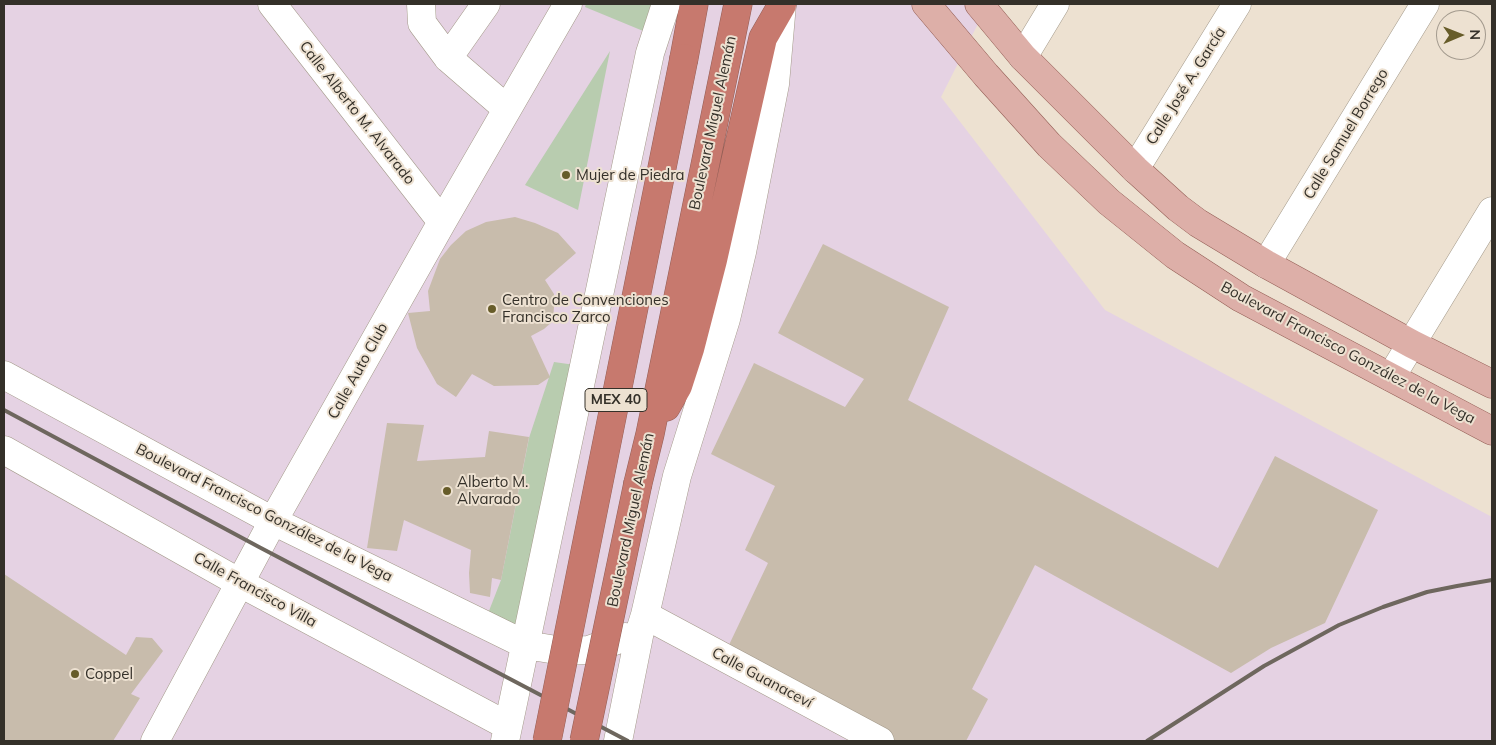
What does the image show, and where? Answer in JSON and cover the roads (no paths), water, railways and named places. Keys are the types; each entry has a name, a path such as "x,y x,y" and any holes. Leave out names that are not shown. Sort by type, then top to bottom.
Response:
{"highway":[{"name":"MEX 40","path":"547,741 694,4"},
{"name":"Boulevard Miguel Alemán","path":"584,741 638,482 650,434 738,4"},
{"path":"650,434 678,386 690,349 713,260 763,38 782,4"}],"main road":[{"name":"Boulevard Francisco González de la Vega","path":"926,4 1049,145 1109,202 1175,255 1241,298 1492,431"},
{"path":"979,4 1023,57 1135,169 1178,208 1198,223 1266,264 1412,344 1492,384"}],"street":[{"name":"Calle Alberto M. Alvarado","path":"272,4 442,222"},
{"path":"421,4 422,23 448,58 507,109"},
{"path":"448,58 486,4"},
{"name":"Calle Auto Club","path":"155,741 273,521 568,4"},
{"path":"506,734 650,54 666,4"},
{"path":"618,741 642,623 677,476 726,318 742,252 775,84 782,4"},
{"path":"1023,57 1055,4"},
{"name":"Calle José A. García","path":"1135,169 1237,4"},
{"name":"Calle Samuel Borrego","path":"1266,264 1425,4"},
{"path":"1391,376 1492,210"},
{"name":"Boulevard Francisco González de la Vega","path":"4,374 273,521 526,645 562,651 589,650 619,640 642,623"},
{"name":"Calle Francisco Villa","path":"4,450 506,734"},
{"name":"Calle Guanaceví","path":"642,623 880,741"}],"railway":[{"path":"4,410 259,547 628,741"},
{"path":"1147,741 1264,666 1339,625 1427,592 1492,580"}],"place":[{"name":"Mujer de Piedra","path":"566,175"},
{"name":"Centro de Convenciones Francisco Zarco","path":"492,309"},
{"name":"Alberto M. Alvarado","path":"447,491"},
{"name":"Coppel","path":"75,674"}]}
